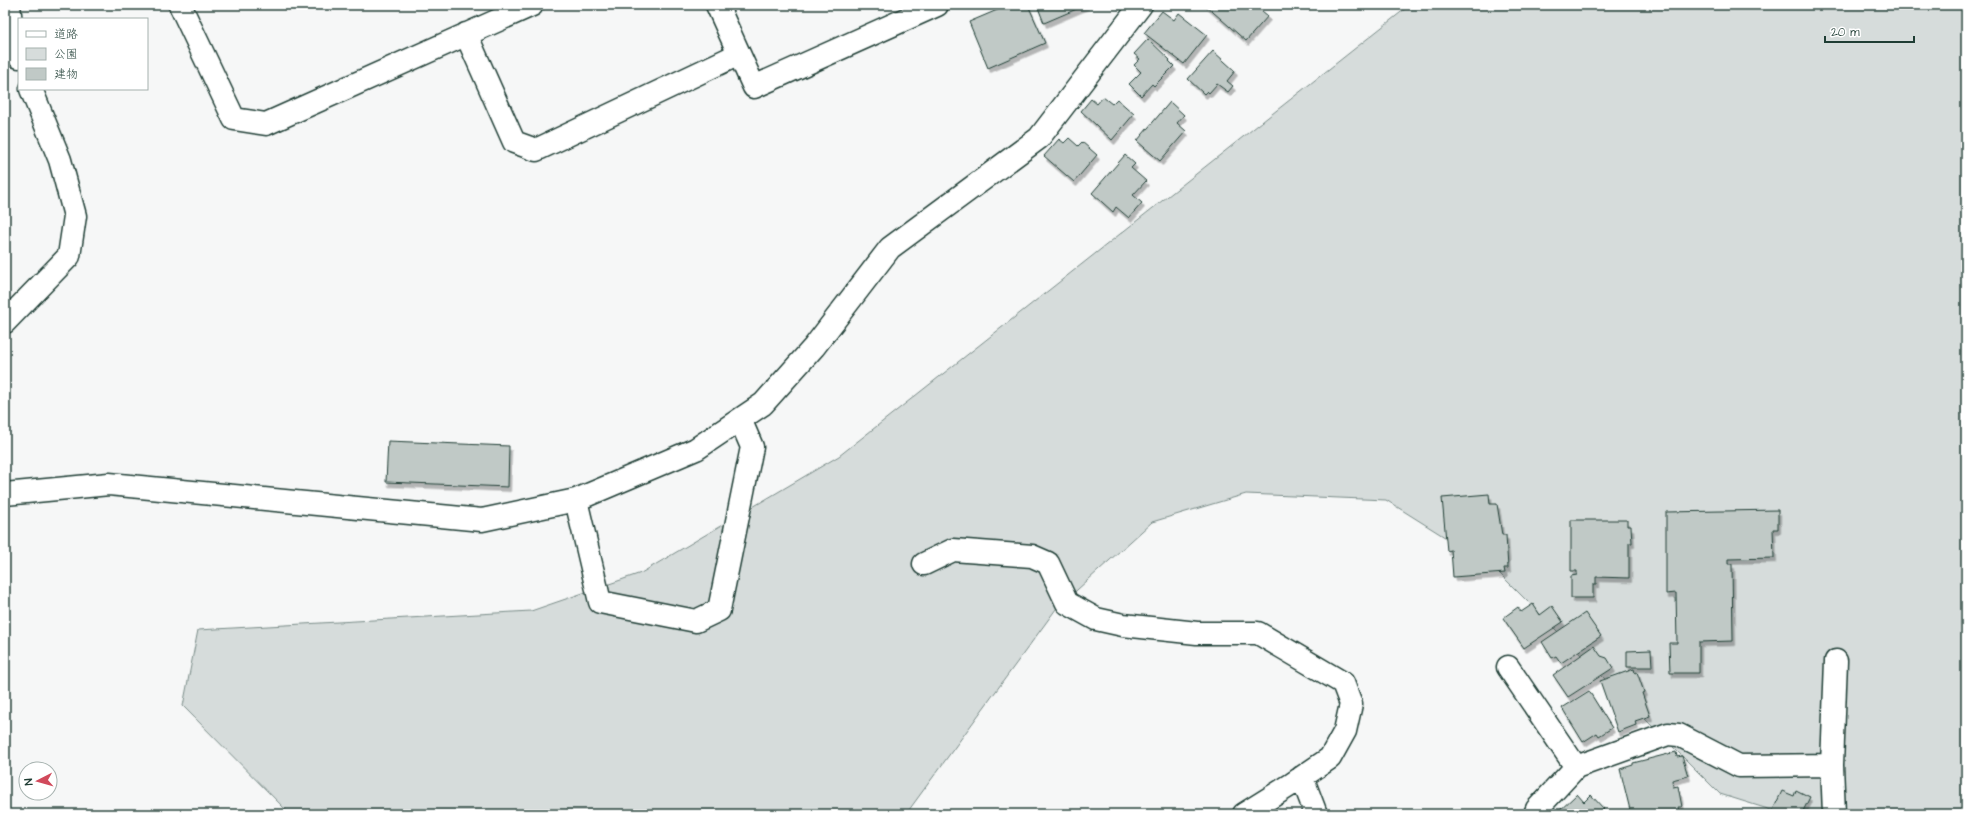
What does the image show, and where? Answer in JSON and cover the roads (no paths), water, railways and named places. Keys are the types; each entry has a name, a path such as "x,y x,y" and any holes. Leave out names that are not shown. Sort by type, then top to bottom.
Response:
{"street":[{"path":"9,5 13,42 18,55"},
{"path":"180,5 234,119 266,124 532,5"},
{"path":"717,5 754,87 937,5"},
{"path":"5,494 109,484 482,520 576,500 696,450 763,404 814,347 890,248 1039,138 1141,5"},
{"path":"466,34 514,142 536,150 739,54"},
{"path":"5,322 69,256 75,216 60,160 32,90"},
{"path":"576,500 600,602 696,620 719,610 752,446 740,419"},
{"path":"924,564 953,550 1032,556 1048,563 1067,603 1096,619 1123,625 1197,633 1258,633 1343,683 1351,704 1345,731 1330,758 1244,814"},
{"path":"1834,814 1832,765 1836,661"},
{"path":"1508,667 1576,767"},
{"path":"1535,814 1537,809 1576,767 1668,734 1679,735 1739,766 1832,765"},
{"path":"1302,777 1316,814"}]}
